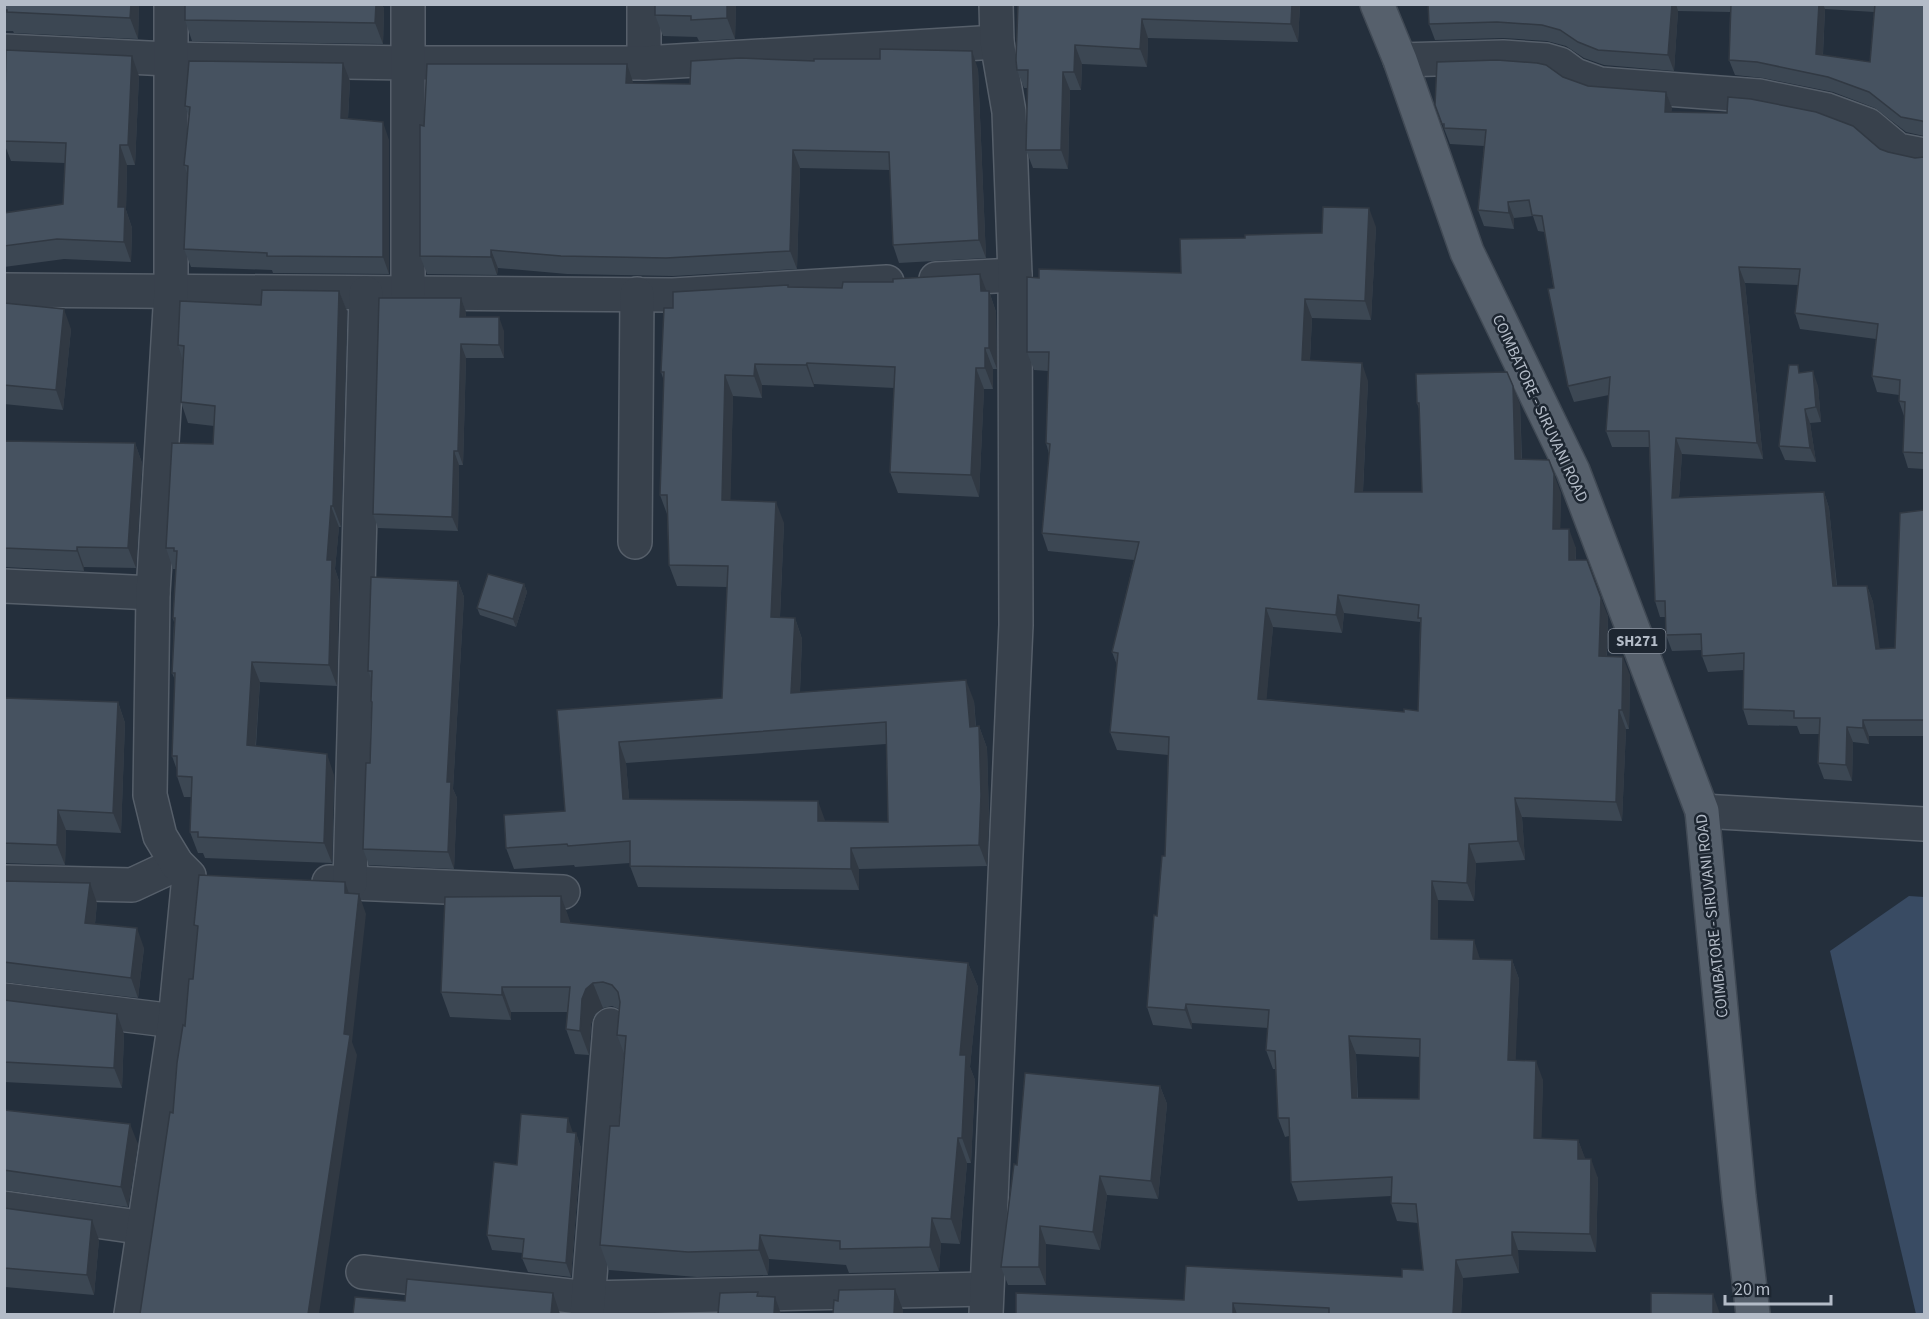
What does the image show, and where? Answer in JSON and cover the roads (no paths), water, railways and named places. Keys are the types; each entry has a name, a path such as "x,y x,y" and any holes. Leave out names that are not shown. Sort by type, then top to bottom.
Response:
{"main road":[{"name":"COIMBATORE - SIRUVANI ROAD","path":"1377,4 1400,60 1467,252 1573,471 1702,811 1738,1197 1753,1314"}],"street":[{"path":"131,1314 175,1021 183,870 160,836 150,795 153,592 171,291 171,4"},
{"path":"408,4 408,293"},
{"path":"644,4 645,63"},
{"path":"363,1272 587,1306 986,1302 1016,625 1015,275 1009,112 997,42 996,4"},
{"path":"4,51 170,59 408,63 645,63 997,42"},
{"path":"1400,60 1503,57 1546,60 1560,64 1575,75 1600,84 1759,96 1827,110 1868,126 1898,150 1924,154"},
{"path":"4,290 673,295 1015,275"},
{"path":"350,883 366,293"},
{"path":"635,542 637,294"},
{"path":"4,586 153,592"},
{"path":"1702,811 1924,824"},
{"path":"4,882 132,885 183,870 224,878"},
{"path":"304,881 563,892"},
{"path":"4,1000 175,1021"},
{"path":"587,1306 610,1025"},
{"path":"4,1208 145,1228"}],"water":[{"path":"1909,896 1924,897 1924,1314 1916,1314 1830,951"}]}
